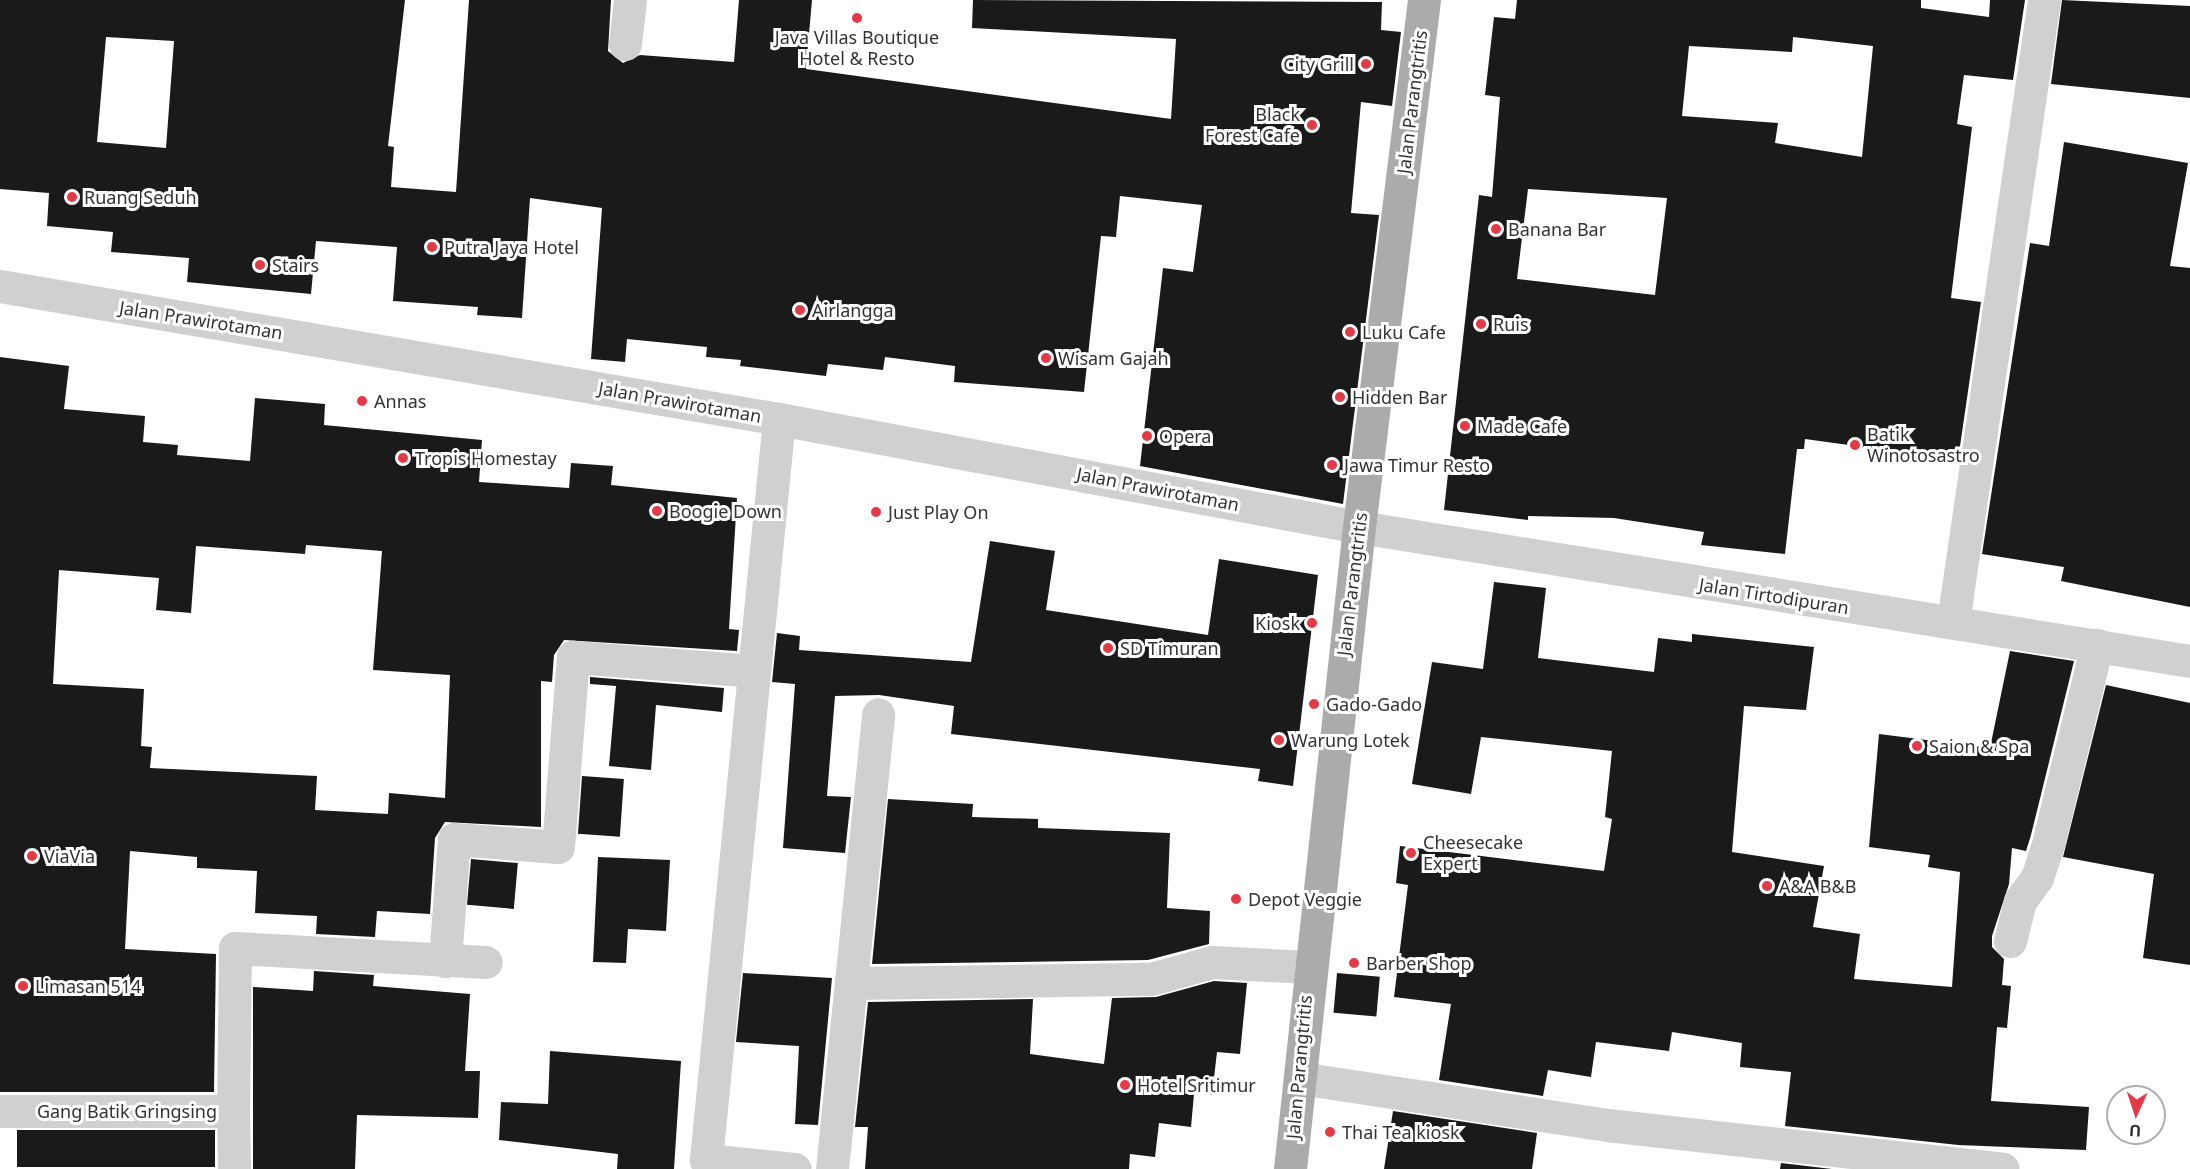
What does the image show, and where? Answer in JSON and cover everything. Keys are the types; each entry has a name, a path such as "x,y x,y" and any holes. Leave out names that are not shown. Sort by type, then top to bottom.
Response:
{"main road":[{"name":"Jalan Parangtritis","path":"1290,1169 1300,1078 1308,967 1359,526 1424,0"}],"street":[{"path":"625,44 630,0"},
{"path":"1953,622 2044,0"},
{"name":"Jalan Prawirotaman","path":"0,286 779,419 1359,526"},
{"path":"779,419 706,1160 795,1169"},
{"name":"Jalan Tirtodipuran","path":"1359,526 2190,661"},
{"path":"2010,941 2020,901 2037,878 2049,840 2097,645"},
{"path":"445,961 454,839 558,847 573,657 753,671"},
{"path":"832,1169 855,982 878,714"},
{"path":"233,1111 235,948 486,962"},
{"path":"855,982 1151,980 1212,962 1308,967"},
{"path":"1300,1078 1607,1125 2003,1169"},
{"name":"Gang Batik Gringsing","path":"0,1111 233,1111 234,1169"}],"building":[{"path":"0,0 405,0 388,146 394,147 391,187 456,192 469,0 611,0 608,51 623,63 640,55 734,62 739,0 812,0 806,69 1171,119 1176,39 972,28 973,0 1382,2 1381,30 1401,32 1392,106 1361,102 1351,213 1379,215 1343,504 1140,466 1163,268 1193,272 1202,205 1120,196 1116,237 1101,236 1084,392 954,382 955,366 885,357 883,370 828,364 826,376 740,366 741,360 706,357 707,347 627,339 625,362 591,359 602,208 530,198 522,318 477,315 478,307 393,301 397,247 316,241 311,294 187,282 189,258 111,252 113,232 47,226 49,193 0,189","holes":["106,37 174,41 166,148 97,142"]},
{"path":"1517,0 1921,0 1921,8 1989,17 1990,0 2025,0 2013,80 1964,75 1957,124 1972,127 1951,298 1981,302 1958,460 1805,439 1804,449 1797,449 1785,554 1701,545 1704,532 1614,518 1528,516 1528,520 1444,510 1479,195 1492,197 1500,97 1485,95 1494,17 1515,19","holes":["1793,37 1873,46 1862,157 1775,143 1778,123 1682,116 1689,46 1792,52","1528,189 1667,198 1655,295 1517,279"]},
{"path":"2062,0 2190,6 2190,98 2051,84"},
{"path":"2064,142 2188,163 2170,266 2190,268 2190,607 2061,581 2064,567 1982,554 2030,243 2049,246"},
{"path":"0,357 69,366 64,409 145,416 143,442 178,445 177,455 250,461 255,398 325,404 324,425 482,440 479,482 569,488 571,463 613,466 611,485 737,498 729,629 739,630 737,651 564,640 554,655 552,682 541,681 541,827 445,822 435,838 430,914 377,911 375,937 316,934 317,916 255,913 257,871 197,868 197,857 130,851 125,949 216,954 214,1092 0,1092","holes":["306,545 382,551 373,670 450,675 445,798 389,793 388,814 315,810 317,776 150,768 152,747 141,746 144,689 53,684 59,570 159,578 156,610 191,613 196,546 305,554"]},
{"name":"SD Timuran","path":"990,541 1055,551 1046,610 1208,635 1219,559 1318,575 1293,786 1258,781 1260,769 951,734 954,706 879,695 835,696 827,796 851,797 845,853 783,848 795,684 772,682 777,633 800,636 799,650 971,662"},
{"path":"1494,582 1546,588 1538,658 1654,672 1658,638 1692,642 1692,634 1814,647 1806,710 1744,706 1732,852 1824,866 1813,927 1860,934 1854,979 1952,987 1960,872 1928,867 1930,855 1869,847 1879,734 1990,748 2010,651 2074,661 2031,835 2026,851 2012,848 2009,884 1992,936 1992,947 2004,959 2002,985 2011,986 2007,1028 1997,1027 1991,1101 2089,1107 2086,1150 1958,1145 1785,1126 1791,1072 1740,1067 1742,1043 1672,1032 1669,1051 1596,1042 1591,1077 1548,1070 1543,1096 1439,1080 1451,1004 1394,997 1408,885 1396,883 1400,846 1604,871 1612,819 1605,817 1612,751 1481,737 1471,794 1412,784 1432,662 1483,669"},
{"path":"590,677 724,688 722,712 656,705 651,770 609,766 616,686 590,684"},
{"path":"2106,685 2190,703 2190,965 2143,958 2154,874 2063,857"},
{"path":"582,776 624,779 620,837 578,834"},
{"path":"888,799 973,804 972,817 1038,819 1038,828 1170,833 1167,908 1210,911 1209,944 1148,960 872,964"},
{"path":"598,857 670,860 666,931 628,929 626,963 593,962"},
{"path":"471,859 518,863 514,909 467,905"},
{"path":"314,971 374,975 373,986 470,994 465,1071 480,1071 478,1118 357,1115 355,1169 253,1169 253,987 313,991"},
{"path":"743,973 832,978 818,1125 795,1124 799,1046 736,1042"},
{"path":"1337,973 1380,977 1376,1017 1334,1013"},
{"path":"1214,981 1247,983 1240,1054 1217,1052 1212,1095 1194,1094 1191,1127 1159,1123 1155,1157 1130,1154 1129,1169 865,1169 868,1127 855,1127 868,1002 1033,999 1030,1054 1104,1064 1112,998 1156,997"},
{"path":"550,1051 681,1061 674,1169 617,1169 618,1154 499,1140 501,1102 548,1104"},
{"path":"1393,1111 1537,1133 1532,1169 1384,1169"},
{"path":"17,1130 215,1130 215,1167 17,1167"},
{"path":"1781,1163 1832,1169 1780,1169"}],"place":[{"name":"Java Villas Boutique Hotel & Resto","path":"857,18"},
{"name":"City Grill","path":"1366,64"},
{"name":"Black Forest Cafe","path":"1312,125"},
{"name":"Ruang Seduh","path":"72,197"},
{"name":"Banana Bar","path":"1496,229"},
{"name":"Putra Jaya Hotel","path":"432,247"},
{"name":"Stairs","path":"260,265"},
{"name":"Airlangga","path":"800,310"},
{"name":"Ruis","path":"1481,324"},
{"name":"Luku Cafe","path":"1350,332"},
{"name":"Wisam Gajah","path":"1046,358"},
{"name":"Hidden Bar","path":"1340,397"},
{"name":"Annas","path":"362,401"},
{"name":"Made Cafe","path":"1465,426"},
{"name":"Opera","path":"1147,436"},
{"name":"Batik Winotosastro","path":"1855,445"},
{"name":"Tropis Homestay","path":"403,458"},
{"name":"Jawa Timur Resto","path":"1332,465"},
{"name":"Boogie Down","path":"657,511"},
{"name":"Just Play On","path":"876,512"},
{"name":"Kiosk","path":"1312,623"},
{"name":"SD Timuran","path":"1108,648"},
{"name":"Gado-Gado","path":"1314,704"},
{"name":"Warung Lotek","path":"1279,740"},
{"name":"Saion & Spa","path":"1917,746"},
{"name":"Cheesecake Expert","path":"1411,853"},
{"name":"ViaVia","path":"32,856"},
{"name":"A&A B&B","path":"1767,886"},
{"name":"Depot Veggie","path":"1236,899"},
{"name":"Barber Shop","path":"1354,963"},
{"name":"Limasan 514","path":"23,986"},
{"name":"Hotel Sritimur","path":"1125,1085"},
{"name":"Thai Tea kiosk","path":"1330,1132"}]}
